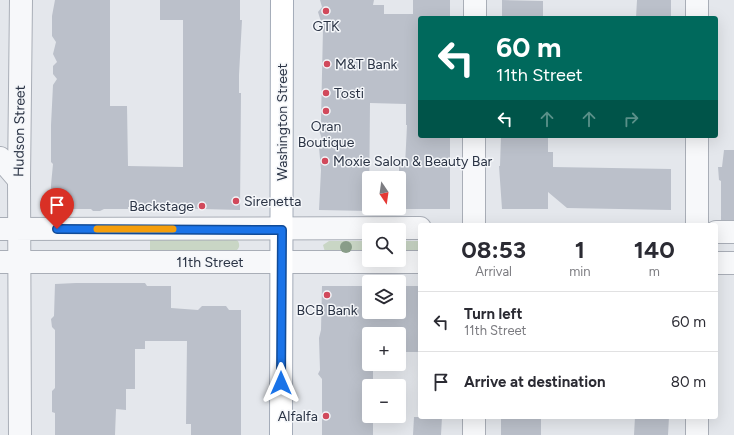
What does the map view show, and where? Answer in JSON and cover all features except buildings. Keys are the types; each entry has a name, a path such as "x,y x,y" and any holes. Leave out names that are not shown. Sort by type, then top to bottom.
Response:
{"main road":[{"name":"Washington Street","path":"281,435 282,0"}],"street":[{"name":"Hudson Street","path":"20,435 10,262 10,229 19,180 21,0"},
{"path":"475,0 475,16"},
{"path":"697,0 697,16"},
{"path":"474,138 474,223"},
{"path":"697,138 697,223"},
{"path":"0,158 19,180"},
{"path":"10,229 282,230 418,228"},
{"path":"718,232 734,232"},
{"name":"11th Street","path":"10,262 418,262"},
{"path":"718,263 734,263"},
{"path":"474,419 474,435"},
{"path":"697,419 697,435"}],"green space":[{"path":"234,239 238,241 239,247 233,253 150,255 150,240"},
{"path":"329,241 362,241 362,255 325,252 323,245"},
{"path":"406,241 418,241 418,254 406,255"}],"slow traffic":[{"path":"97,229 173,229"}],"place":[{"name":"GTK","path":"326,11"},
{"name":"M&T Bank","path":"327,64"},
{"name":"Tosti","path":"326,93"},
{"name":"Oran Boutique","path":"326,111"},
{"name":"Moxie Salon & Beauty Bar","path":"325,161"},
{"name":"Sirenetta","path":"236,201"},
{"name":"Backstage","path":"202,206"},
{"name":"BCB Bank","path":"327,295"},
{"name":"Alfalfa","path":"326,416"}],"route":[{"path":"57,229 282,230 281,383"}]}
